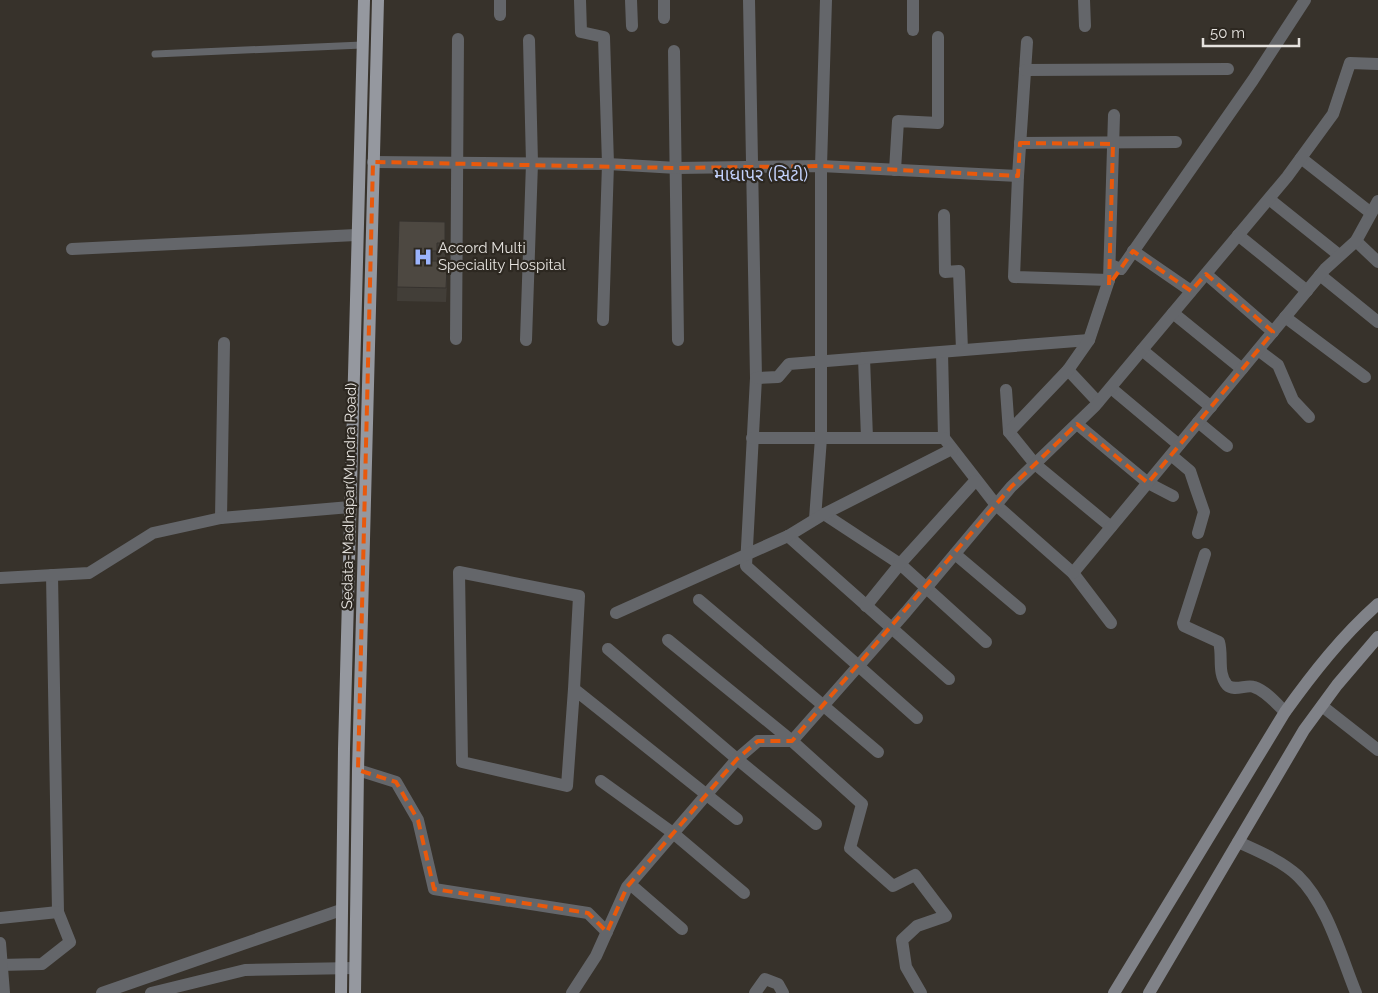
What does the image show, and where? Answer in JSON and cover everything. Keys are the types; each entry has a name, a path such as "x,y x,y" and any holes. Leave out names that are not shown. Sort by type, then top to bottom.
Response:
{"main road":[{"name":"Sedata-Madhapar(Mundra Road)","path":"341,993 356,235 364,0"},
{"name":"Sedata-Madhapar(Mundra Road)","path":"355,993 358,770 378,0"},
{"path":"1114,993 1285,712 1317,668 1360,620 1378,604"},
{"path":"1149,993 1304,730 1378,637"}],"street":[{"path":"500,0 500,15"},
{"path":"580,0 581,32 604,37 608,164 604,320"},
{"path":"631,0 632,26"},
{"path":"664,0 664,18"},
{"path":"749,0 756,378 746,566 917,718"},
{"path":"820,516 821,166 826,0"},
{"path":"913,0 913,30"},
{"path":"1084,0 1085,26"},
{"path":"1110,265 1121,269 1253,80 1305,0"},
{"path":"895,170 898,122 938,123 938,36"},
{"path":"456,339 458,39"},
{"path":"526,340 532,163 529,40"},
{"path":"1027,42 1018,176 1014,277 1110,280"},
{"path":"674,51 678,340"},
{"path":"792,741 891,629 996,505 1111,388 1269,198 1333,114 1350,63 1378,64"},
{"path":"1025,70 1228,69"},
{"path":"1009,432 1068,370 1088,340 1110,280 1114,115"},
{"path":"1020,143 1113,144 1176,142"},
{"path":"1301,158 1371,213"},
{"path":"373,162 608,164 677,168 751,165 821,166 1018,176"},
{"path":"1269,198 1339,256"},
{"path":"1073,573 1320,275 1356,241 1378,201"},
{"path":"944,215 945,272 959,271 962,350"},
{"path":"72,249 356,235"},
{"path":"1238,235 1307,291"},
{"path":"1356,241 1378,262"},
{"path":"1133,251 1192,291"},
{"path":"1206,274 1273,332"},
{"path":"1320,275 1378,322"},
{"path":"1173,313 1242,369"},
{"path":"1285,317 1365,377"},
{"path":"756,378 778,377 789,364 1088,340"},
{"path":"221,518 224,343"},
{"path":"1142,350 1211,407"},
{"path":"1258,350 1278,365 1293,400 1309,417"},
{"path":"942,352 948,443 975,481 996,505 1073,573 1111,623"},
{"path":"864,358 867,438"},
{"path":"1068,370 1098,402"},
{"path":"1111,388 1179,445"},
{"path":"1006,390 1009,432 1035,464 1111,527"},
{"path":"1198,422 1227,446"},
{"path":"1077,424 1148,483 1173,496"},
{"path":"752,438 867,438 948,443"},
{"path":"616,614 788,536 948,443"},
{"path":"1171,455 1190,471 1196,488 1204,512 1198,533"},
{"path":"866,606 900,564 975,481"},
{"path":"0,578 89,574 153,533 221,518 350,506"},
{"path":"820,516 900,564 986,642"},
{"path":"788,536 949,679"},
{"path":"955,554 1020,610"},
{"path":"1206,554 1183,623 1184,626 1219,642 1220,668 1227,684 1231,687 1253,686 1267,695 1285,712"},
{"path":"459,572 579,596 574,689 567,786 462,762 459,572"},
{"path":"2,965 42,964 70,942 58,912 52,575"},
{"path":"700,600 878,752"},
{"path":"668,640 792,741 862,804 850,848 894,886 915,875 946,916 918,926 902,940 906,967 921,993"},
{"path":"608,649 816,824"},
{"path":"574,689 737,819"},
{"path":"1322,706 1378,750"},
{"path":"572,993 596,956 630,884 737,759 758,740 792,741"},
{"path":"358,770 396,782 418,820 434,889 588,913 607,932"},
{"path":"601,781 673,833 744,894"},
{"path":"1238,842 1264,854 1298,876 1317,900 1356,993"},
{"path":"630,884 682,929"},
{"path":"102,993 342,910"},
{"path":"0,918 58,912"},
{"path":"0,943 4,993"},
{"path":"151,993 245,970 355,968"},
{"path":"755,993 765,979 778,984 783,993"}],"lane":[{"path":"154,54 362,44"}],"highlighted area":[{"path":"1020,143 1113,144 1109,285 1133,251 1191,291 1206,274 1273,332 1148,483 1077,424 1011,487 792,741 758,741 737,759 627,887 607,932 588,913 434,889 418,820 396,782 358,770 373,162 677,168 821,166 1018,176"}],"building":[{"path":"399,221 445,222 445,243 437,243 437,251 432,251 432,261 440,261 440,268 447,268 446,288 397,287"}],"place":[{"name":"Accord Multi Speciality Hospital","path":"423,257"}],"district":[{"name":"માધાપર (સિટી)","path":"761,174"}]}
